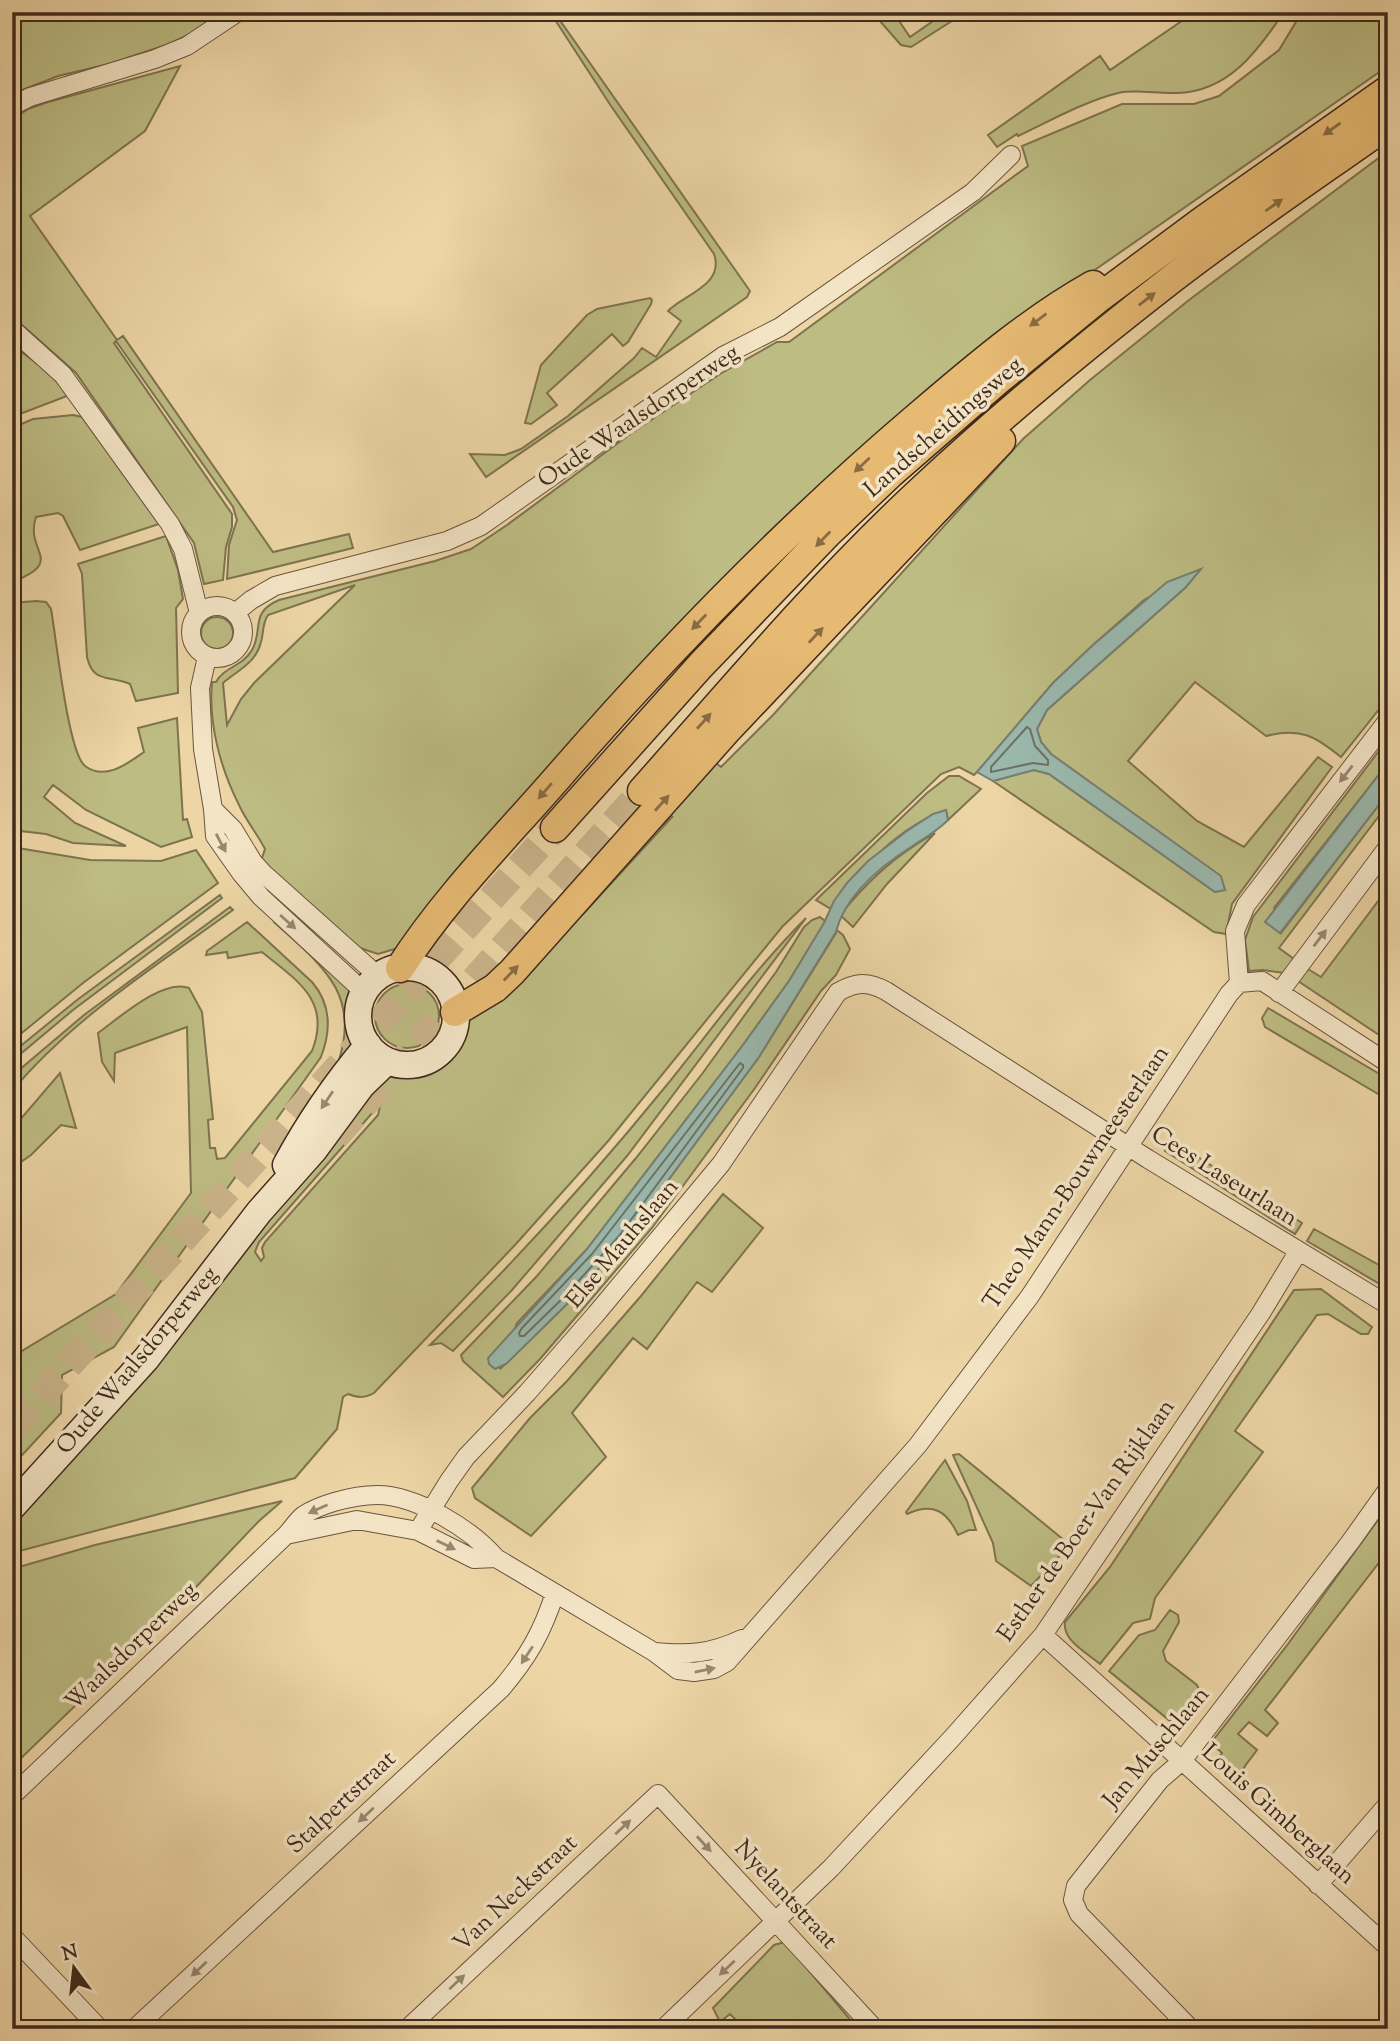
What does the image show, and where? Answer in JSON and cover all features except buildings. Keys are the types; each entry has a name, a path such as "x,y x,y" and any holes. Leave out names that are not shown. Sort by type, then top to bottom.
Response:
{"main road":[{"name":"Landscheidingsweg","path":"555,828 701,665 839,523 906,461 1048,338 1201,222 1388,90"},
{"name":"Landscheidingsweg","path":"642,791 780,634 914,497 1093,341 1218,244 1388,124"},
{"path":"381,979 418,968 440,981 450,995 455,1012 452,1033 440,1052 420,1063 398,1064 377,1053 359,1028 358,1010 381,979 600,728 698,622 819,504 960,380 1060,303 1201,222"},
{"path":"455,1012 495,988 512,972 728,729 1093,341"},
{"path":"870,541 906,461"},
{"name":"Oude Waalsdorperweg","path":"12,1507 146,1359 259,1212 314,1150 362,1085 377,1053"}],"street":[{"path":"12,106 39,93 155,59 187,46 238,12"},
{"name":"Oude Waalsdorperweg","path":"235,613 251,600 285,582 447,541 481,526 723,356 791,319 972,192 1011,155"},
{"path":"12,329 64,375 170,524 183,549 199,613"},
{"path":"213,606 229,608 235,613 243,627 242,643 237,650 223,658 207,657 194,645 191,637 194,620 199,613 213,606"},
{"path":"207,657 200,688 203,749 215,836 249,884 381,979"},
{"path":"1388,720 1246,905 1235,932 1239,983 1262,981 1388,1063"},
{"path":"1279,993 1388,847"},
{"name":"Cees Laseurlaan","path":"856,983 871,984 886,991 1298,1252 1388,1305"},
{"name":"Else Mauhslaan","path":"418,1531 466,1457 597,1314 721,1164 826,1006 838,992 856,983"},
{"name":"Theo Mann-Bouwmeesterlaan","path":"555,1593 654,1652 707,1652 721,1649 749,1636 918,1445 1030,1296 1239,983"},
{"name":"Esther de Boer-Van Rijklaan","path":"663,2029 831,1868 922,1772 1043,1635 1261,1313 1298,1252"},
{"name":"Jan Muschlaan","path":"1191,2029 1079,1914 1073,1900 1076,1886 1160,1780 1182,1761 1388,1489"},
{"name":"Waalsdorperweg","path":"12,1796 303,1516 317,1508 350,1498 380,1495 431,1510 482,1541 496,1558 555,1593"},
{"path":"350,1498 357,1520"},
{"name":"Waalsdorperweg","path":"286,1535 357,1520 418,1531 474,1559 496,1558"},
{"name":"Stalpertstraat","path":"134,2029 501,1689 543,1629 555,1593"},
{"name":"Louis Gimberglaan","path":"1043,1635 1388,1947"},
{"name":"Nyelantstraat","path":"658,1794 875,2029"},
{"name":"Van Neckstraat","path":"407,2029 658,1794"},
{"path":"1318,1885 1388,1804"},
{"path":"12,1936 100,2029"}],"shaded area":[{"path":"12,12 223,12 169,44 109,64 58,76 12,94"},
{"path":"550,12 554,12 750,291 747,297 486,477 470,454 505,455 521,449 568,416 642,348 656,357 681,321 668,311 701,288 714,274 716,265 714,254 611,106"},
{"path":"872,12 893,12 910,37 946,12 966,12 911,47 901,45"},
{"path":"1195,12 1284,12 1252,55 1240,67 1212,85 1177,93 1118,93 1079,107 1018,136 1017,134 997,147 988,135 1100,56 1110,70"},
{"path":"1302,12 1388,12 1388,66 1076,283 955,378 398,948 378,954 354,946 261,861 265,849 240,807 217,746 211,698 212,682 216,682 224,673 244,660 252,650 260,616 270,605 279,600 435,561 471,549 633,432 720,374 777,342 789,342 1028,166 1022,146 1122,104 1194,104 1219,96 1279,50","holes":["355,585 254,683 241,699 227,725 223,683 246,665 259,649 268,615"]},
{"path":"180,66 145,131 30,216 117,340 123,336 273,552 349,534 353,548 227,579 229,545 237,520 233,507 116,341 114,343 232,514 223,580 204,584 194,543 76,373 12,316 12,120 28,109 48,102"},
{"path":"1388,151 1388,698 1341,757 1306,735 1278,733 1266,736 1195,682 1128,761 1197,821 1244,847 1318,757 1332,767 1232,904 1226,934 1214,932 993,781 1034,770 1049,774 1215,892 1225,890 1161,834 1051,754 1041,742 1037,729 1047,710 1186,587 1199,570 1144,600 1053,683 974,775 959,767 941,774 782,927 609,1140 515,1245 374,1393 361,1397 348,1394 343,1397 337,1429 295,1478 12,1553 12,1519 364,1091 376,1103 374,1111 259,1242 255,1252 261,1261 264,1257 262,1248 265,1242 378,1115 381,1102 368,1086 382,1074 431,1066 459,1037 470,1015 716,763 721,767 773,715 1023,439 1090,380 1189,300","holes":["673,816 575,922 660,826"]},
{"path":"650,298 651,304 628,342 623,346 612,334 547,393 557,405 531,424 525,423 541,365 587,315 597,309"},
{"path":"12,345 46,370 67,396 12,417"},
{"path":"73,415 82,417 159,524 80,550 63,516 58,513 36,517 35,539 41,561 28,575 12,582 12,428 33,419"},
{"path":"166,536 178,570 183,599 176,608 178,693 136,701 130,684 97,675 90,665 87,657 82,574 78,564"},
{"path":"46,602 51,609 68,718 79,757 85,766 100,772 123,766 144,752 138,728 177,718 183,820 187,819 192,837 161,847 86,810 53,785 44,797 75,823 126,846 73,843 46,834 12,830 12,603"},
{"path":"217,617 229,621 233,633 229,645 217,649 205,645 201,633 205,621"},
{"path":"1388,739 1388,763 1274,908 1281,933 1388,793 1388,804 1279,948 1294,959 1284,973 1249,971 1245,940 1253,917"},
{"path":"949,776 959,776 981,789 948,820 946,810 929,817 884,848 858,874 831,909 816,900 927,793"},
{"path":"935,833 887,884 853,927 840,915 883,869"},
{"path":"12,847 90,860 161,861 196,850 218,883 83,983 12,1041"},
{"path":"1388,888 1388,1041 1295,979 1303,966 1321,977"},
{"path":"220,895 222,898 73,1010 12,1061 12,1053 77,1000"},
{"path":"230,907 233,910 88,1016 12,1091 12,1076 84,1015"},
{"path":"820,917 843,935 850,949 836,975 821,991 755,1088 652,1228 540,1359 503,1397 463,1361 461,1355 537,1276 636,1158 702,1074 776,972 804,927","holes":["824,924 836,933 759,1057 624,1240 569,1302 500,1369 517,1323 587,1249 743,1045 789,981"]},
{"path":"806,918 627,1156 512,1290 453,1351 441,1343 430,1345 492,1283 581,1186 666,1086 751,979"},
{"path":"277,919 350,991 353,1047 338,1063 344,1039 345,1017 340,999 321,967 274,922"},
{"path":"247,922 312,982 323,999 328,1028 321,1057 114,1347 62,1375 61,1413 12,1466 12,1376 22,1351 116,1294 191,1193 187,1027 115,1053 114,1081 102,1062 98,1033 154,994 178,986 189,988 202,1012 213,1119 208,1120 210,1148 215,1148 217,1159 225,1158 312,1051 317,1033 314,1005 298,982 287,972 262,952 228,958 227,952 206,955 207,951"},
{"path":"401,984 413,984 430,993 437,1004 437,1028 430,1039 413,1048 401,1048 389,1043 380,1034 375,1022 375,1010 380,998 389,989"},
{"path":"1268,1008 1388,1079 1378,1094 1265,1027 1262,1018"},
{"path":"60,1073 76,1128 61,1125 31,1155 12,1168 12,1129"},
{"path":"1171,1140 1302,1223 1295,1234 1165,1151"},
{"path":"723,1194 763,1228 712,1292 697,1282 647,1349 633,1338 572,1413 606,1457 531,1536 475,1498 472,1488 530,1418 567,1381 641,1296"},
{"path":"1314,1229 1388,1270 1388,1289 1307,1241"},
{"path":"1321,1289 1372,1327 1368,1334 1361,1334 1328,1314 1317,1315 1235,1431 1263,1452 1155,1598 1150,1619 1133,1623 1100,1664 1071,1640 1065,1629 1065,1622 1110,1567 1294,1290"},
{"path":"959,1454 1070,1545 1031,1586 996,1561 993,1543 953,1455"},
{"path":"945,1460 967,1501 976,1530 958,1535 944,1515 932,1509 916,1510 907,1514 906,1512"},
{"path":"282,1501 12,1767 12,1569 95,1545"},
{"path":"1388,1506 1388,1551 1265,1710 1278,1723 1267,1736 1249,1722 1238,1734 1257,1750 1239,1779 1233,1780 1220,1769 1216,1762 1222,1753 1211,1743 1288,1644"},
{"path":"1170,1610 1178,1615 1179,1622 1163,1651 1166,1661 1197,1685 1202,1697 1183,1722 1175,1725 1109,1671 1139,1635 1155,1630"},
{"path":"785,1942 858,2029 740,2029 742,2026 730,2014 720,2022 713,2008 774,1945"}],"water":[{"path":"1201,569 1186,587 1047,710 1037,729 1041,742 1051,754 1221,876 1225,890 1215,892 1049,774 1034,770 993,781 977,772 1053,683 1093,645 1167,582"},
{"path":"1388,763 1388,793 1280,933 1265,922"},
{"path":"946,810 948,820 944,824 890,862 856,893 836,932 759,1057 624,1240 569,1302 506,1364 495,1369 489,1364 488,1358 587,1249 743,1045 789,981 847,883 868,861 907,831 933,814"}],"tunnel":[{"path":"335,1137 642,791"},
{"path":"12,1428 555,828"}]}
